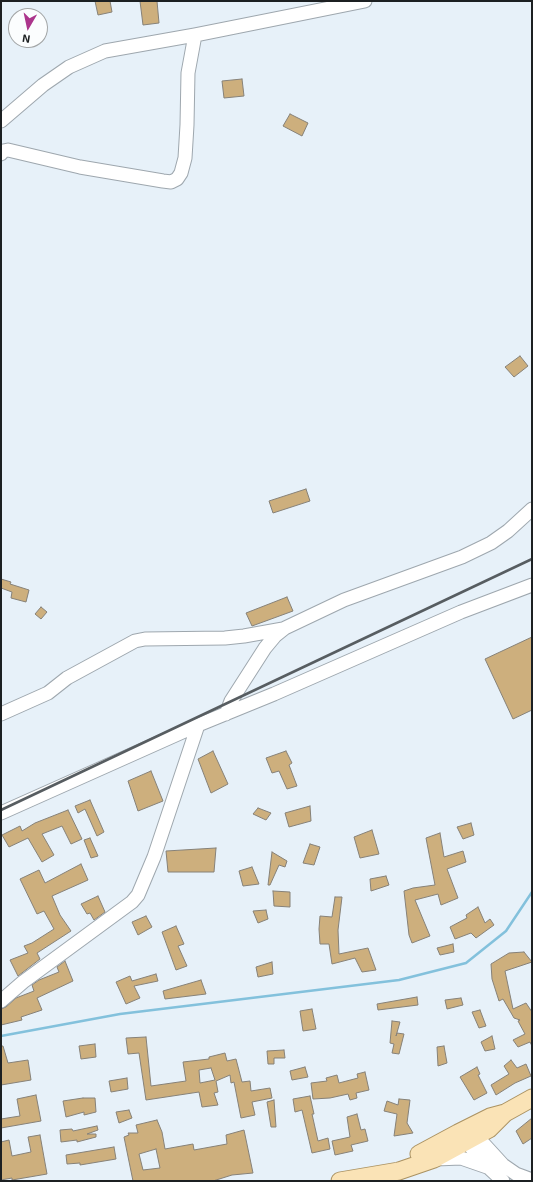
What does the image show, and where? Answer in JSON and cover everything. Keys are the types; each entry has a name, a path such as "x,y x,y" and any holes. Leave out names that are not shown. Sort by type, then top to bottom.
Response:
{"main road":[{"path":"340,1181 399,1171 434,1159 490,1117 505,1113 532,1098"},
{"path":"376,1176 468,1135"}],"street":[{"path":"1,121 43,85 76,64 105,51 365,1"},
{"path":"1,154 3,151 8,150 80,167 171,182 177,179 181,173 185,158 188,73 194,35"},
{"path":"226,714 231,701 265,648 275,636 285,628 344,600 462,557 491,543 508,531 532,509"},
{"path":"1,813 198,725 461,612 532,585"},
{"path":"1,714 48,693 67,678 135,641 145,639 231,638 285,628"},
{"path":"1,1001 23,982 132,902 138,895 154,857 198,725"},
{"path":"468,1135 489,1168 503,1181"},
{"path":"468,1135 502,1165 516,1174 532,1180"},
{"path":"434,1159 461,1158 471,1160 489,1168"}],"building":[{"path":"95,1 110,1 112,12 98,15"},
{"path":"140,1 157,1 159,23 143,25"},
{"path":"242,79 244,96 224,98 222,81"},
{"path":"290,114 308,123 302,136 283,126"},
{"path":"520,356 528,366 514,377 505,367"},
{"path":"306,489 310,501 273,513 269,501"},
{"path":"1,579 11,582 10,584 29,590 26,602 11,598 12,592 1,588"},
{"path":"287,597 293,611 252,626 246,613"},
{"path":"41,607 47,612 41,619 35,614"},
{"path":"532,637 532,710 513,719 485,659"},
{"path":"213,751 228,784 211,793 198,759"},
{"path":"286,751 292,763 289,765 297,786 287,789 279,771 272,773 266,758"},
{"path":"151,771 163,801 138,811 128,781"},
{"path":"90,800 104,832 97,836 85,809 78,813 75,806"},
{"path":"310,806 311,821 289,827 285,813"},
{"path":"258,808 271,813 266,820 253,814"},
{"path":"68,810 82,839 71,844 62,826 42,834 54,855 42,862 28,838 9,847 2,835 20,826 22,831 35,823"},
{"path":"471,823 474,835 463,839 457,827"},
{"path":"372,830 379,854 360,858 354,837"},
{"path":"440,833 444,857 463,851 466,862 447,869 458,898 441,905 438,894 415,900 430,936 412,943 409,935 404,891 413,888 435,885 426,838"},
{"path":"90,838 98,856 91,858 84,840"},
{"path":"310,844 320,847 314,865 303,863"},
{"path":"216,848 214,872 168,872 166,851"},
{"path":"272,852 287,861 285,867 279,865 270,885 268,885"},
{"path":"81,864 88,880 52,896 60,915 71,931 37,953 40,959 18,976 10,960 28,953 24,946 32,943 54,929 44,911 37,914 20,879 39,870 45,883"},
{"path":"252,867 259,884 243,886 239,871"},
{"path":"386,876 389,885 371,891 370,879"},
{"path":"273,891 290,892 290,907 274,906"},
{"path":"98,896 105,912 94,920 90,913 87,914 81,904"},
{"path":"335,897 342,897 338,930 339,954 368,948 376,970 362,972 355,958 332,964 329,944 320,944 320,916 332,917"},
{"path":"478,907 485,923 490,919 494,925 476,938 471,933 455,939 450,927 467,918 466,915"},
{"path":"266,910 268,919 258,923 253,911"},
{"path":"146,916 152,927 138,935 132,922"},
{"path":"176,926 184,944 178,946 187,966 176,970 162,932"},
{"path":"453,944 454,952 440,955 437,948"},
{"path":"524,952 532,962 505,971 513,1009 526,1003 532,1012 532,1046 530,1042 518,1047 513,1040 525,1034 518,1021 520,1020 514,1018 503,999 499,1001 492,979 491,964 509,953"},
{"path":"65,961 73,981 37,998 42,1010 21,1017 22,1020 1,1025 1,1009 6,1007 16,998 34,991 32,985 39,980 59,972 57,967"},
{"path":"272,962 273,974 258,977 256,967"},
{"path":"156,974 158,981 134,986 140,998 126,1004 116,982 130,976 132,981"},
{"path":"201,980 206,994 165,999 163,991"},
{"path":"417,997 418,1005 378,1010 377,1004"},
{"path":"461,998 463,1005 447,1009 445,1000"},
{"path":"312,1009 316,1029 303,1031 300,1011"},
{"path":"480,1010 486,1026 479,1028 472,1012"},
{"path":"392,1021 400,1022 396,1036 397,1033 404,1034 399,1054 392,1053 394,1044 390,1043"},
{"path":"492,1036 495,1049 485,1051 481,1042"},
{"path":"146,1037 151,1086 186,1081 183,1062 209,1059 209,1057 225,1053 227,1061 236,1059 242,1082 250,1081 251,1091 270,1088 272,1098 252,1102 255,1115 241,1118 234,1082 231,1083 230,1075 216,1081 218,1092 214,1093 218,1105 202,1107 199,1092 146,1100 139,1053 128,1054 126,1038","holes":["211,1068 215,1080 200,1083 199,1070"]},
{"path":"95,1044 96,1057 81,1059 79,1046"},
{"path":"1,1046 3,1046 8,1063 28,1060 31,1080 1,1085"},
{"path":"444,1046 447,1063 438,1066 437,1047"},
{"path":"284,1050 285,1058 274,1058 274,1064 268,1064 267,1051"},
{"path":"511,1060 517,1068 526,1064 531,1076 515,1083 496,1095 491,1085 509,1074 504,1066"},
{"path":"305,1067 308,1077 292,1080 290,1071"},
{"path":"477,1067 480,1074 478,1075 487,1093 474,1100 460,1077"},
{"path":"365,1072 369,1090 356,1093 357,1098 350,1100 348,1094 330,1098 313,1099 311,1083 327,1081 326,1078 337,1075 339,1083 358,1078 357,1074"},
{"path":"127,1078 128,1089 111,1092 109,1081"},
{"path":"36,1095 41,1121 1,1128 1,1119 20,1116 17,1099"},
{"path":"310,1096 318,1141 328,1138 330,1149 312,1153 302,1110 295,1112 293,1099"},
{"path":"95,1098 96,1112 84,1115 84,1112 66,1117 63,1101"},
{"path":"399,1099 410,1100 407,1123 413,1133 394,1136 397,1114 384,1111 387,1101 398,1105"},
{"path":"274,1100 276,1127 271,1127 267,1102"},
{"path":"129,1110 132,1118 119,1123 116,1112"},
{"path":"357,1114 361,1130 365,1129 368,1141 351,1145 353,1151 335,1155 332,1141 350,1137 347,1117"},
{"path":"532,1118 532,1138 523,1144 516,1131"},
{"path":"157,1120 162,1132 165,1149 193,1144 194,1150 227,1144 226,1135 244,1130 253,1173 232,1175 213,1181 133,1181 124,1137 129,1135 128,1133 138,1133 136,1125","holes":["156,1149 160,1168 143,1170 139,1154"]},
{"path":"97,1126 98,1130 87,1134 96,1134 96,1137 77,1142 77,1140 61,1142 60,1130 72,1129 73,1131"},
{"path":"40,1135 47,1174 12,1180 12,1178 1,1180 1,1142 9,1140 12,1156 31,1152 28,1137"},
{"path":"114,1147 116,1159 80,1165 80,1163 67,1164 66,1155"}],"waterway":[{"path":"1,1036 120,1014 399,980 466,963 506,931 532,892"}],"railway":[{"path":"1,810 532,559"}]}
